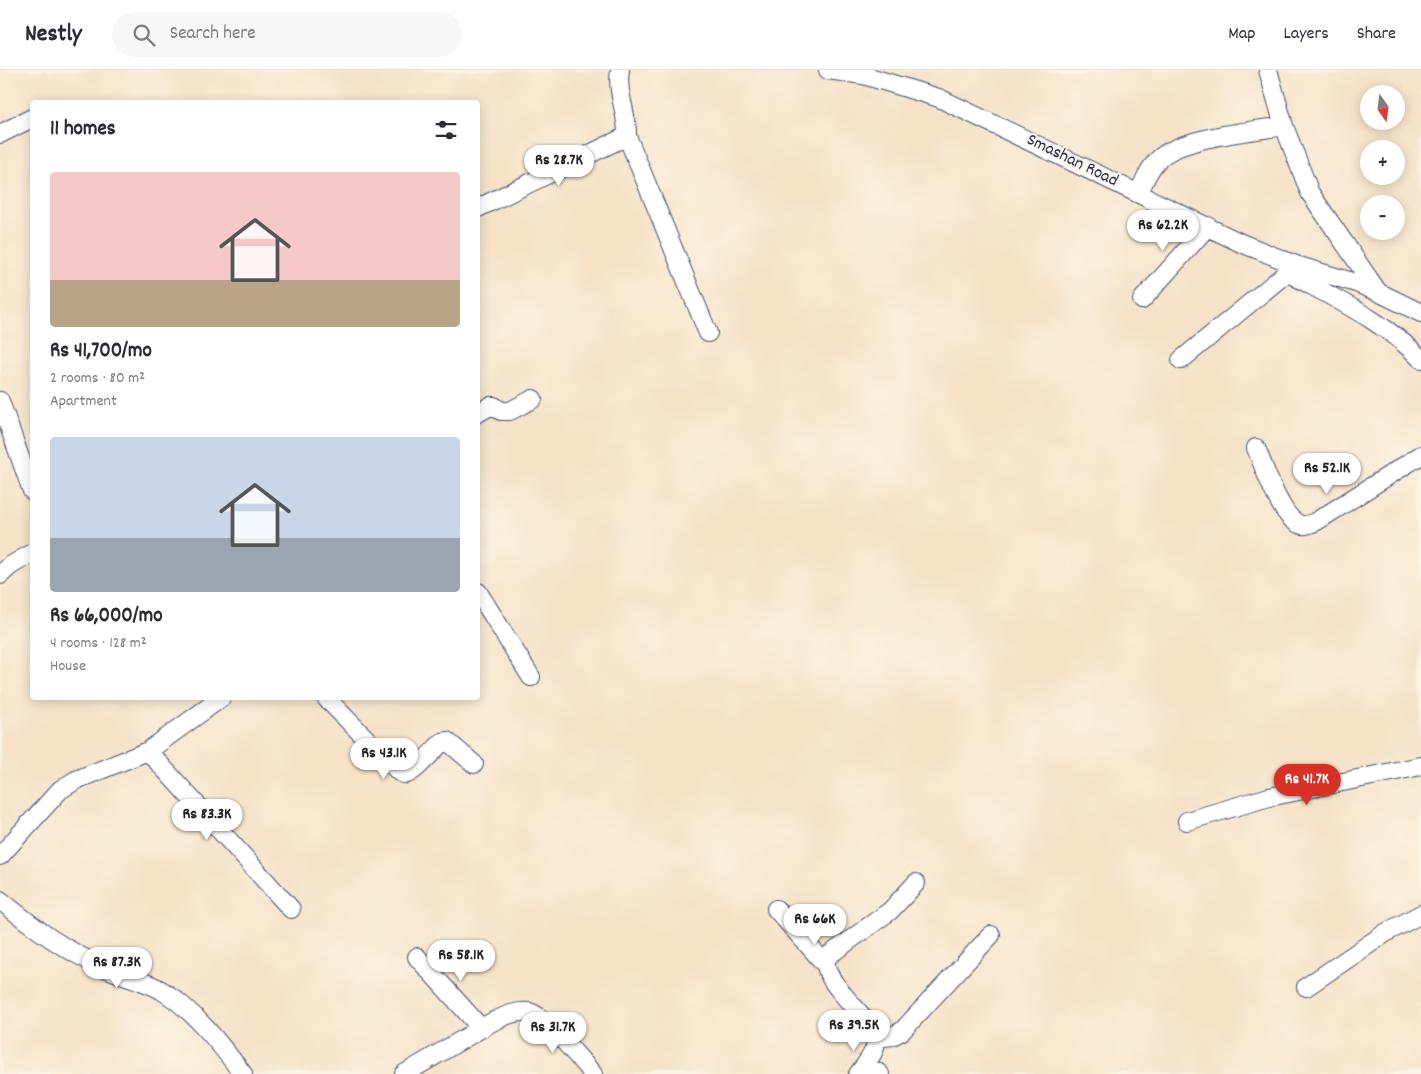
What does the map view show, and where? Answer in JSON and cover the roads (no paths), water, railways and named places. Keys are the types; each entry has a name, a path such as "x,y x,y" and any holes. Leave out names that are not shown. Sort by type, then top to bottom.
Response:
{"street":[{"path":"620,70 618,81 628,126 627,136 708,333"},
{"name":"Smashan Road","path":"828,70 864,75 939,98 1208,226 1291,268 1378,292 1421,313"},
{"path":"1268,70 1284,126 1310,193 1378,292"},
{"path":"0,134 30,119"},
{"path":"1139,193 1152,166 1160,157 1174,148 1202,140 1284,126"},
{"path":"480,207 627,136"},
{"path":"1142,300 1208,226"},
{"path":"1182,360 1291,268 1388,330 1421,359"},
{"path":"480,412 490,406 494,406 501,411 510,411 533,399"},
{"path":"0,401 30,485"},
{"path":"1256,448 1278,499 1287,514 1301,525 1317,521 1421,456"},
{"path":"0,575 10,566 30,554"},
{"path":"480,595 532,677"},
{"path":"0,856 60,790 76,780 148,751 218,700"},
{"path":"328,700 399,772 408,774 442,742 447,741 474,764"},
{"path":"148,751 291,908"},
{"path":"1187,821 1269,797 1421,766"},
{"path":"825,964 828,956 890,911 916,883"},
{"path":"0,900 54,942 106,968 140,980 167,994 194,1016 243,1074"},
{"path":"776,909 825,964 834,982 870,1027 876,1038 876,1044 868,1071"},
{"path":"1306,987 1386,932 1421,914"},
{"path":"876,1038 892,1036 902,1031 991,935"},
{"path":"417,957 481,1028"},
{"path":"404,1074 481,1028 507,1015 521,1012 530,1013 548,1025 593,1074"}]}
